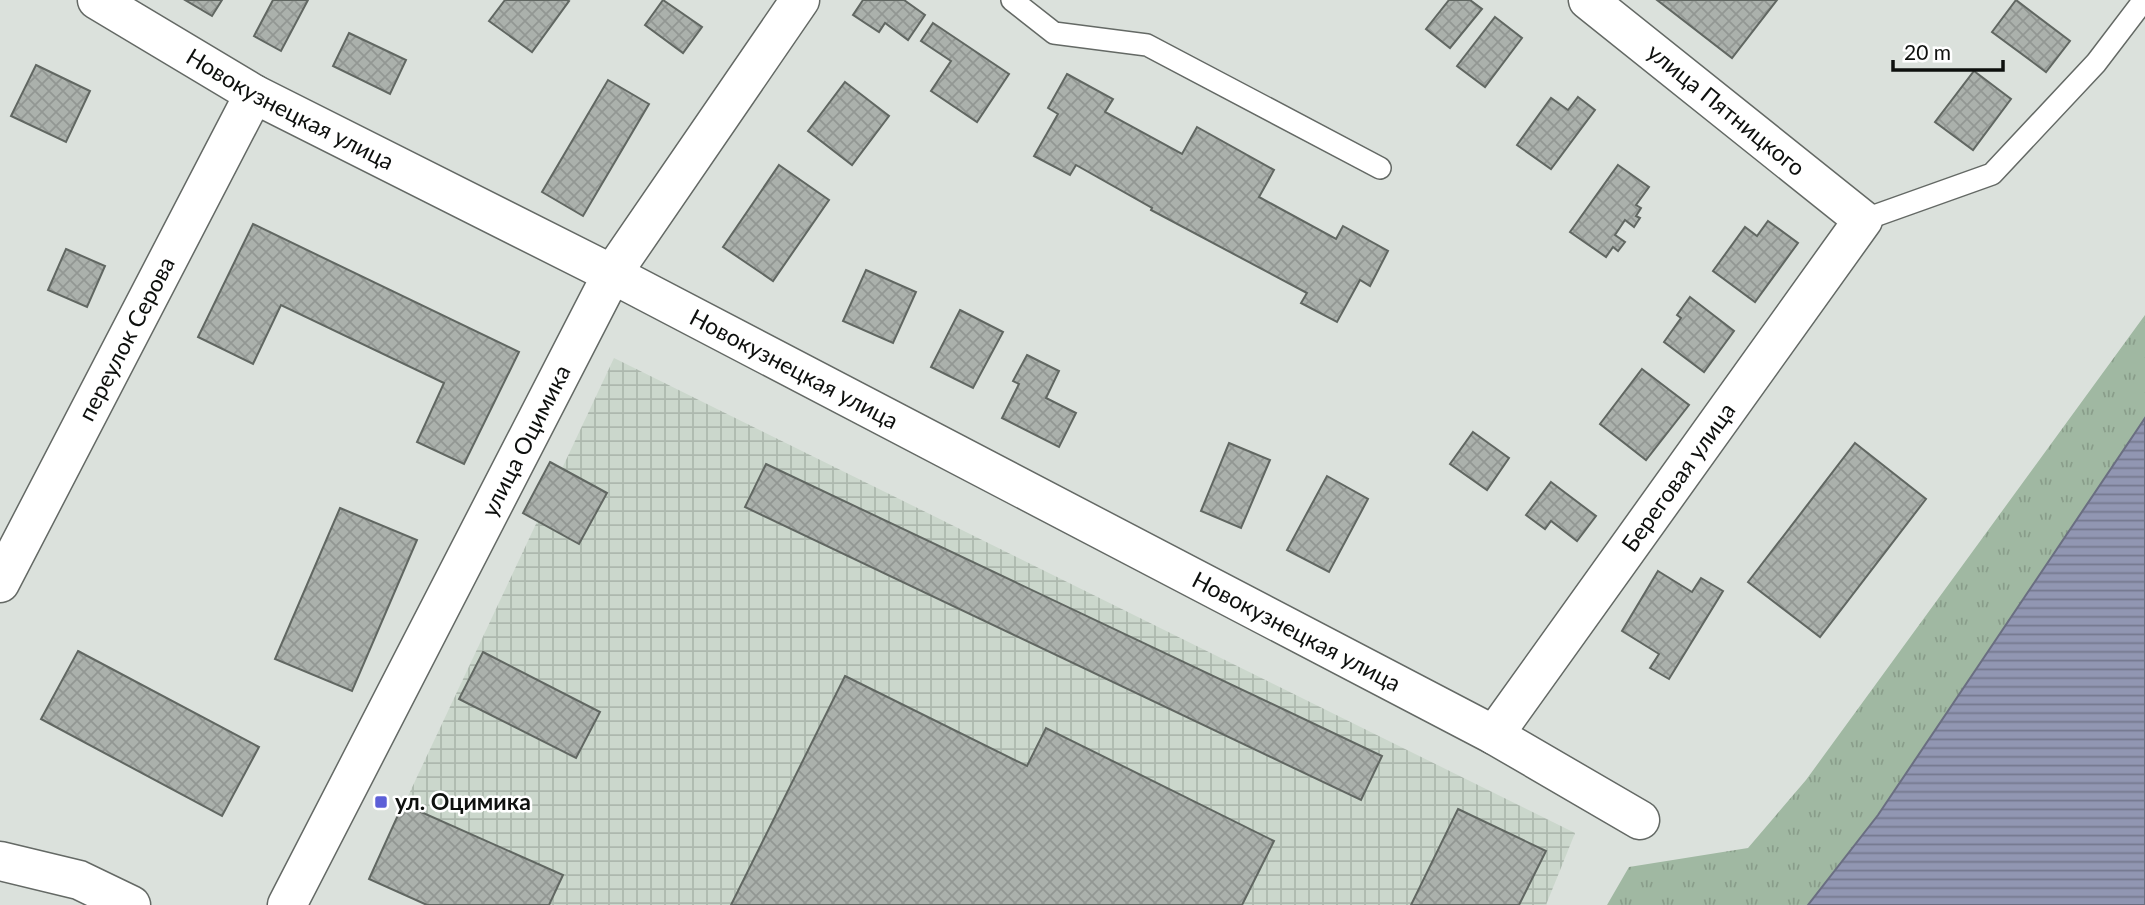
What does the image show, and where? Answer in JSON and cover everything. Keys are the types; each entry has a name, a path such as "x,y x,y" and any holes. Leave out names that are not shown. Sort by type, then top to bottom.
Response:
{"street":[{"name":"Новокузнецкая улица","path":"97,0 254,94 612,274 1494,735 1640,820"},
{"name":"улица Оцимика","path":"287,905 612,274 800,0"},
{"name":"улица Пятницкого","path":"1588,0 1864,220"},
{"name":"переулок Серова","path":"0,583 254,94"},
{"name":"Береговая улица","path":"1494,735 1864,220"},
{"path":"0,861 79,880 131,905"}],"lane":[{"path":"1012,0 1054,33 1147,45 1380,168"},
{"path":"1864,220 1993,173 2096,63 2144,0"}],"shaded area":[{"path":"614,358 1575,833 1546,905 427,905 369,879"}],"green space":[{"path":"2145,315 2145,418 1878,815 1808,905 1607,905 1629,867 1748,848 1806,780"}],"water":[{"path":"2145,418 2145,905 1808,905 1878,815"}],"building":[{"path":"185,0 222,0 212,16"},
{"path":"273,0 308,0 281,51 254,36"},
{"path":"505,0 569,1 532,52 489,21"},
{"path":"663,0 702,27 683,53 645,25"},
{"path":"863,0 904,0 925,15 908,40 885,23 879,32 853,15"},
{"path":"1449,0 1470,0 1482,9 1450,48 1426,29"},
{"path":"1657,0 1777,0 1732,58"},
{"path":"2016,0 2070,41 2046,72 1992,32"},
{"path":"1495,17 1522,38 1485,87 1457,66"},
{"path":"933,23 1009,74 977,122 931,91 951,61 921,41"},
{"path":"349,33 406,60 390,94 333,66"},
{"path":"36,65 90,91 66,142 11,116"},
{"path":"1974,71 2011,99 1973,150 1935,122"},
{"path":"1067,74 1113,99 1105,112 1182,154 1197,127 1274,170 1259,197 1336,239 1343,226 1388,251 1370,286 1360,280 1337,322 1301,303 1307,293 1151,210 1152,208 1076,165 1070,175 1034,156 1058,114 1048,108"},
{"path":"608,80 649,104 583,216 542,192"},
{"path":"845,82 889,116 852,165 808,131"},
{"path":"1578,97 1595,110 1551,169 1517,145 1551,98 1568,110"},
{"path":"779,165 829,200 773,281 723,247"},
{"path":"1618,165 1649,187 1636,205 1641,208 1636,216 1640,218 1634,227 1625,220 1615,235 1625,242 1618,251 1613,247 1606,257 1570,232"},
{"path":"1768,221 1798,243 1755,302 1713,271 1745,227 1757,236"},
{"path":"253,224 519,352 464,464 417,442 444,383 281,305 253,364 198,337"},
{"path":"66,249 105,266 87,307 48,290"},
{"path":"866,270 916,292 893,343 843,321"},
{"path":"1690,297 1734,331 1704,372 1664,342 1681,318 1677,315"},
{"path":"960,310 1003,332 973,388 931,367"},
{"path":"1027,355 1059,371 1046,398 1076,413 1059,447 1002,418 1019,384 1013,381"},
{"path":"1642,369 1689,405 1646,460 1600,424"},
{"path":"1473,432 1509,458 1487,490 1450,464"},
{"path":"1229,443 1270,460 1241,528 1201,511"},
{"path":"1855,443 1926,499 1820,637 1748,582"},
{"path":"550,462 607,493 579,544 523,513"},
{"path":"766,464 1382,756 1361,800 745,507"},
{"path":"1327,476 1368,499 1329,572 1287,550"},
{"path":"1551,482 1596,516 1577,541 1551,521 1545,529 1526,515"},
{"path":"340,508 417,540 352,691 275,659"},
{"path":"1658,571 1692,592 1701,578 1723,591 1669,679 1650,668 1659,654 1622,631"},
{"path":"78,651 259,747 222,816 41,719"},
{"path":"483,652 600,712 576,758 459,699"},
{"path":"845,676 1027,766 1046,728 1274,841 1242,905 731,905"},
{"path":"403,804 563,875 549,905 427,905 369,879"},
{"path":"1458,809 1546,851 1519,905 1411,905"}],"place":[{"name":"ул. Оцимика","path":"381,802"}]}
